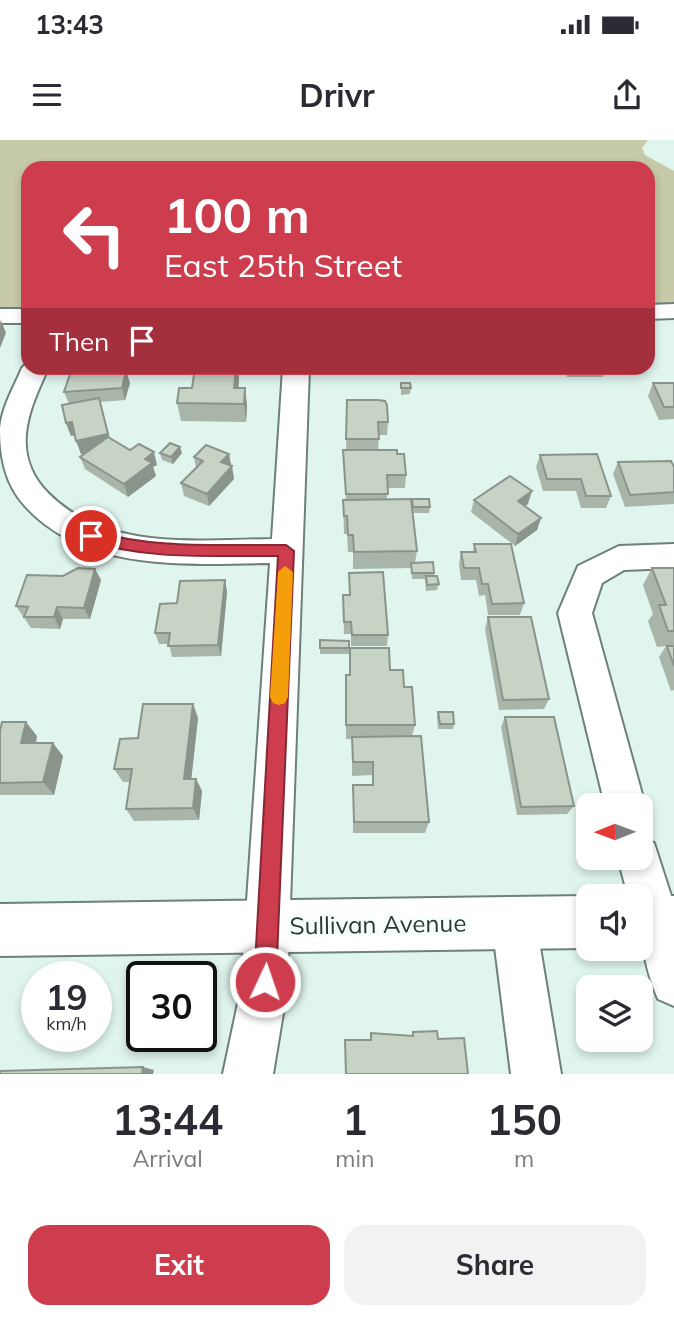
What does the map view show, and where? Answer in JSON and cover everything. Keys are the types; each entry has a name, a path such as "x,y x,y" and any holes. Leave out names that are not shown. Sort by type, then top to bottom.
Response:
{"main road":[{"name":"Sullivan Avenue","path":"0,930 576,922"}],"street":[{"path":"655,312 674,312"},
{"path":"0,316 21,316"},
{"path":"32,375 16,413 13,451 20,478 50,514 68,526 117,545 175,550 286,551"},
{"path":"248,1074 264,989 296,375"},
{"path":"622,793 575,613 589,575 619,558 674,556"},
{"path":"642,870 674,983"},
{"path":"514,923 536,1074"}],"green space":[{"path":"0,140 648,140 642,148 645,155 674,171 674,303 655,304 655,161 21,161 21,308 0,308"}],"building":[{"path":"70,375 125,375 122,388 64,392"},
{"path":"194,375 235,375 234,388 245,388 244,404 177,403 179,388 192,388"},
{"path":"401,383 410,383 411,388 401,388"},
{"path":"653,383 674,383 674,407 664,407"},
{"path":"99,398 108,434 76,441 72,422 66,423 62,405"},
{"path":"347,400 385,401 388,422 378,422 379,439 346,439"},
{"path":"108,437 130,450 139,444 154,452 145,459 152,463 124,484 80,457"},
{"path":"170,443 180,447 171,457 160,453"},
{"path":"206,445 229,454 221,462 232,466 207,494 181,483 203,461 194,457"},
{"path":"343,450 397,450 397,454 404,454 406,475 387,475 388,494 346,494"},
{"path":"597,454 611,496 586,496 581,479 547,479 540,455"},
{"path":"671,461 674,467 674,492 630,495 618,462"},
{"path":"510,476 532,491 518,501 541,518 518,534 474,500"},
{"path":"411,499 417,551 354,552 353,535 348,535 343,500"},
{"path":"412,499 429,499 430,507 413,507"},
{"path":"474,544 511,544 524,603 492,604 488,584 482,584 479,568 464,568 461,552 476,552"},
{"path":"433,562 434,573 412,573 411,563"},
{"path":"78,568 95,569 84,608 57,607 54,617 24,617 28,607 16,606 27,575 63,576"},
{"path":"652,568 674,568 674,631 668,631 659,605 666,605"},
{"path":"383,572 388,635 352,635 351,622 344,622 343,595 350,595 349,573"},
{"path":"426,576 437,576 439,584 427,585"},
{"path":"225,580 218,645 168,646 170,633 155,633 160,604 177,603 180,581"},
{"path":"488,617 531,617 549,699 503,700"},
{"path":"320,640 349,641 349,648 320,648"},
{"path":"667,646 674,646 674,666"},
{"path":"350,648 389,648 390,670 403,670 404,687 412,687 415,725 346,725 346,675 350,675"},
{"path":"143,704 193,704 184,779 196,779 193,808 126,809 132,769 114,769 120,739 138,738"},
{"path":"438,712 453,712 454,724 440,724"},
{"path":"505,717 554,717 574,806 521,807"},
{"path":"2,722 26,722 21,743 53,743 43,782 0,783"},
{"path":"421,736 429,822 354,822 353,785 373,785 373,762 353,762 352,737"},
{"path":"437,1031 438,1039 464,1038 468,1074 346,1074 345,1040 371,1040 371,1033 413,1036 413,1032"},
{"path":"143,1067 142,1074 0,1074 0,1071"}],"slow traffic":[{"path":"279,697 285,572"}],"route":[{"path":"91,536 117,545 145,549 286,551 265,982"}]}
